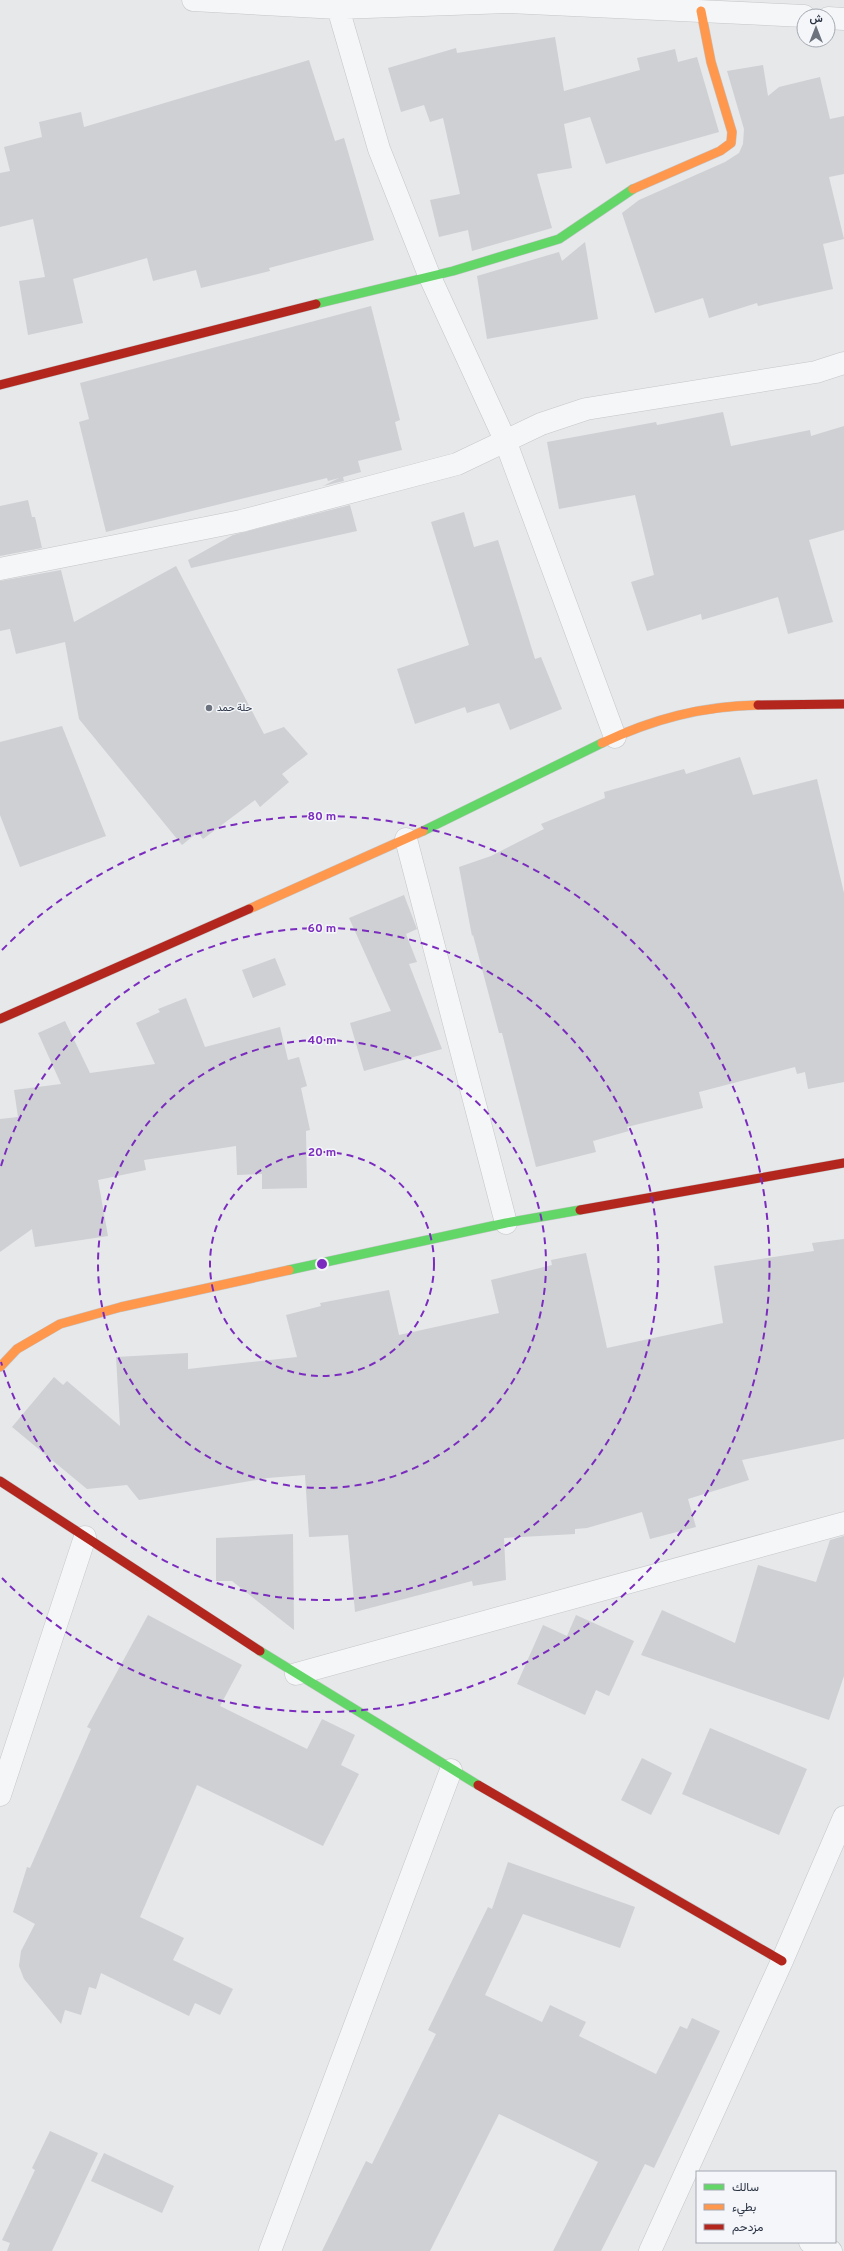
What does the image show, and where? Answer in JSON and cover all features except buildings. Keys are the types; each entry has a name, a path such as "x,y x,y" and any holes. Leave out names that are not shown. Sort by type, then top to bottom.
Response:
{"street":[{"path":"193,0 338,8 508,1 796,16"},
{"path":"338,8 379,149 428,276 505,440 615,737"},
{"path":"0,385 252,319 453,271 501,255 559,239 633,189 720,152 731,143 732,132 711,62 701,11"},
{"path":"0,569 240,521 457,464 541,424 586,409 816,372 844,363"},
{"path":"0,1019 406,840 615,737 656,720 723,706 844,704"},
{"path":"406,840 506,1222"},
{"path":"0,1367 17,1349 60,1324 121,1307 506,1222 844,1163"},
{"path":"0,1481 296,1674 451,1770 782,1961"},
{"path":"296,1674 844,1523"},
{"path":"0,1795 85,1537"},
{"path":"270,2251 451,1770"},
{"path":"696,2171 782,1961 843,1822"},
{"path":"650,2251 689,2189 696,2172"},
{"path":"812,2243 831,2251"}],"traffic: fast":[{"path":"316,304 453,271 559,239 633,189"},
{"path":"423,831 602,743"},
{"path":"289,1270 506,1223 580,1210"},
{"path":"260,1651 478,1785"}],"traffic: slow":[{"path":"633,189 720,151 731,143 732,132 711,62 701,11"},
{"path":"602,743 640,727 678,715 717,708 758,705"},
{"path":"249,909 423,831"},
{"path":"0,1367 17,1349 60,1324 121,1307 289,1270"}],"traffic: jam":[{"path":"0,385 316,304"},
{"path":"758,705 844,704"},
{"path":"0,1019 249,909"},
{"path":"580,1210 844,1163"},
{"path":"0,1481 260,1651"},
{"path":"478,1785 782,1961"}],"place":[{"name":"حلة حمد","path":"209,708"}]}
